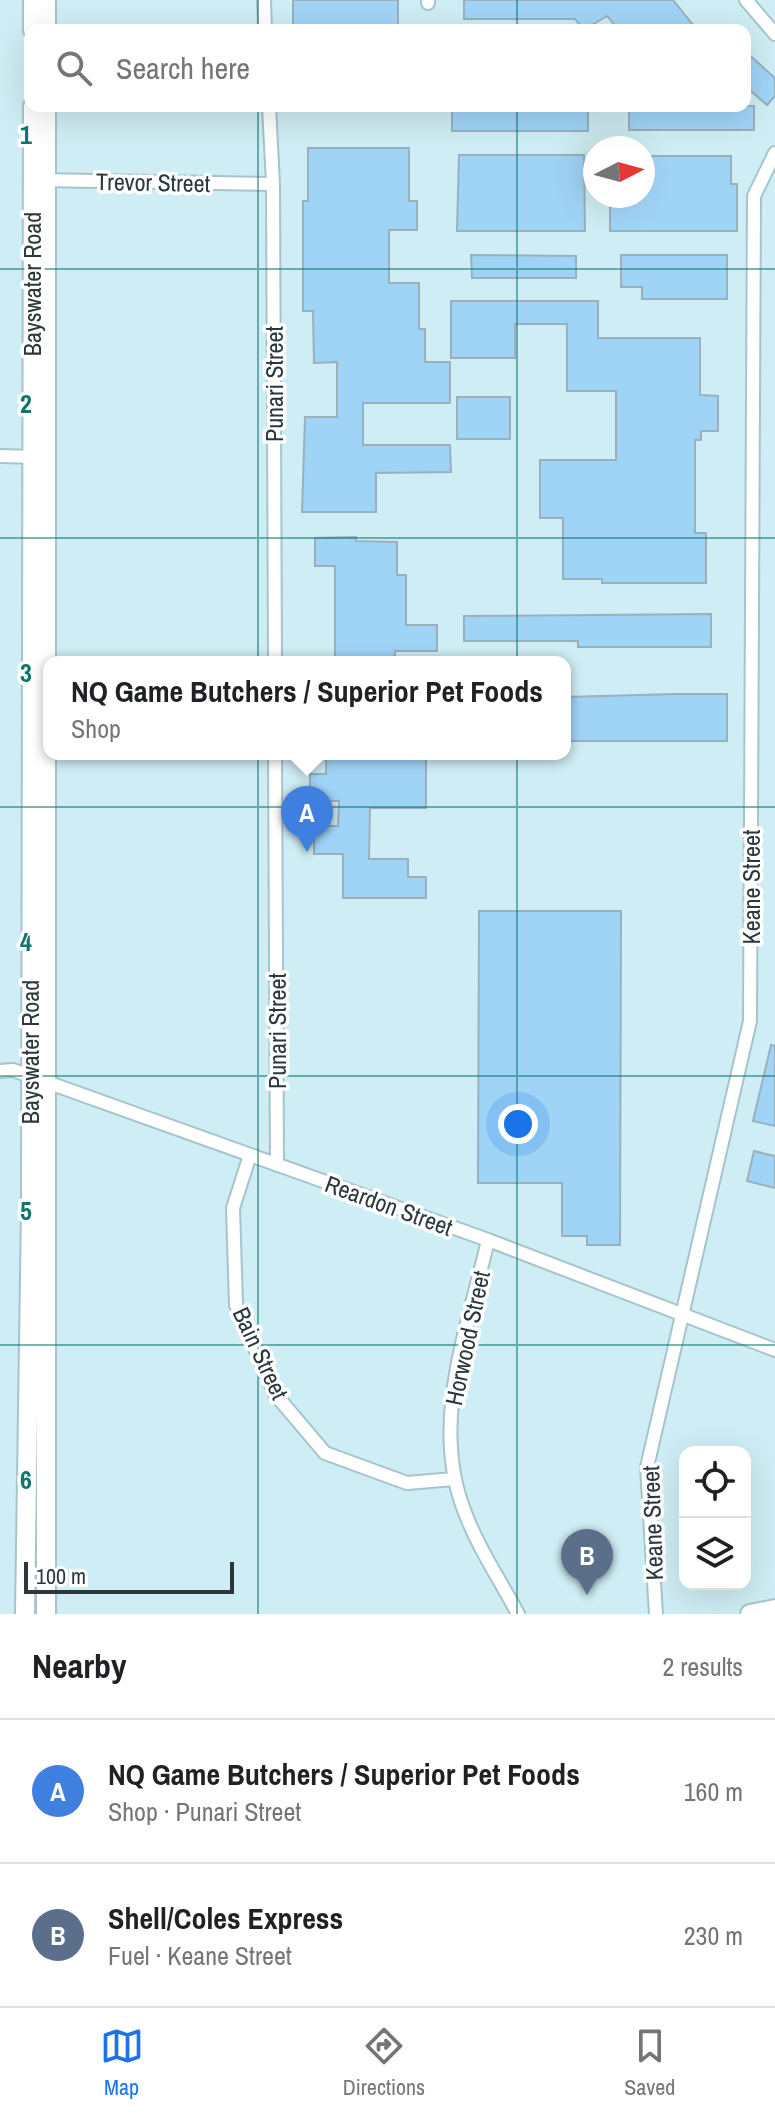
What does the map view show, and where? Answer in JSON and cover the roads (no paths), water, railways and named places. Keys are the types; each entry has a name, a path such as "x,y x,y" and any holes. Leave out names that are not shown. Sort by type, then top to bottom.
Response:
{"main road":[{"path":"33,0 33,24"},
{"path":"46,0 46,24"},
{"name":"Bayswater Road","path":"33,112 39,180 37,1079 46,1614"},
{"name":"Bayswater Road","path":"39,180 45,112"},
{"name":"Bayswater Road","path":"25,1614 37,1079"},
{"path":"750,1614 775,1609"}],"street":[{"path":"264,0 265,24"},
{"path":"746,0 775,34"},
{"name":"Punari Street","path":"269,112 273,184 275,656"},
{"name":"Keane Street","path":"656,1614 647,1467 750,1021 754,196 775,153"},
{"name":"Trevor Street","path":"39,180 273,184"},
{"path":"0,456 38,457"},
{"name":"Punari Street","path":"275,760 277,1165"},
{"name":"Reardon Street","path":"0,1071 13,1070 488,1240 775,1350"},
{"name":"Bain Street","path":"250,1155 233,1208 236,1305 275,1394 325,1453 407,1483 454,1479"},
{"name":"Horwood Street","path":"488,1240 451,1401 449,1430 454,1479 464,1512 518,1614"}],"place":[{"name":"NQ Game Butchers / Superior Pet Foods","path":"307,852"},
{"name":"Shell/Coles Express","path":"587,1595"}]}
